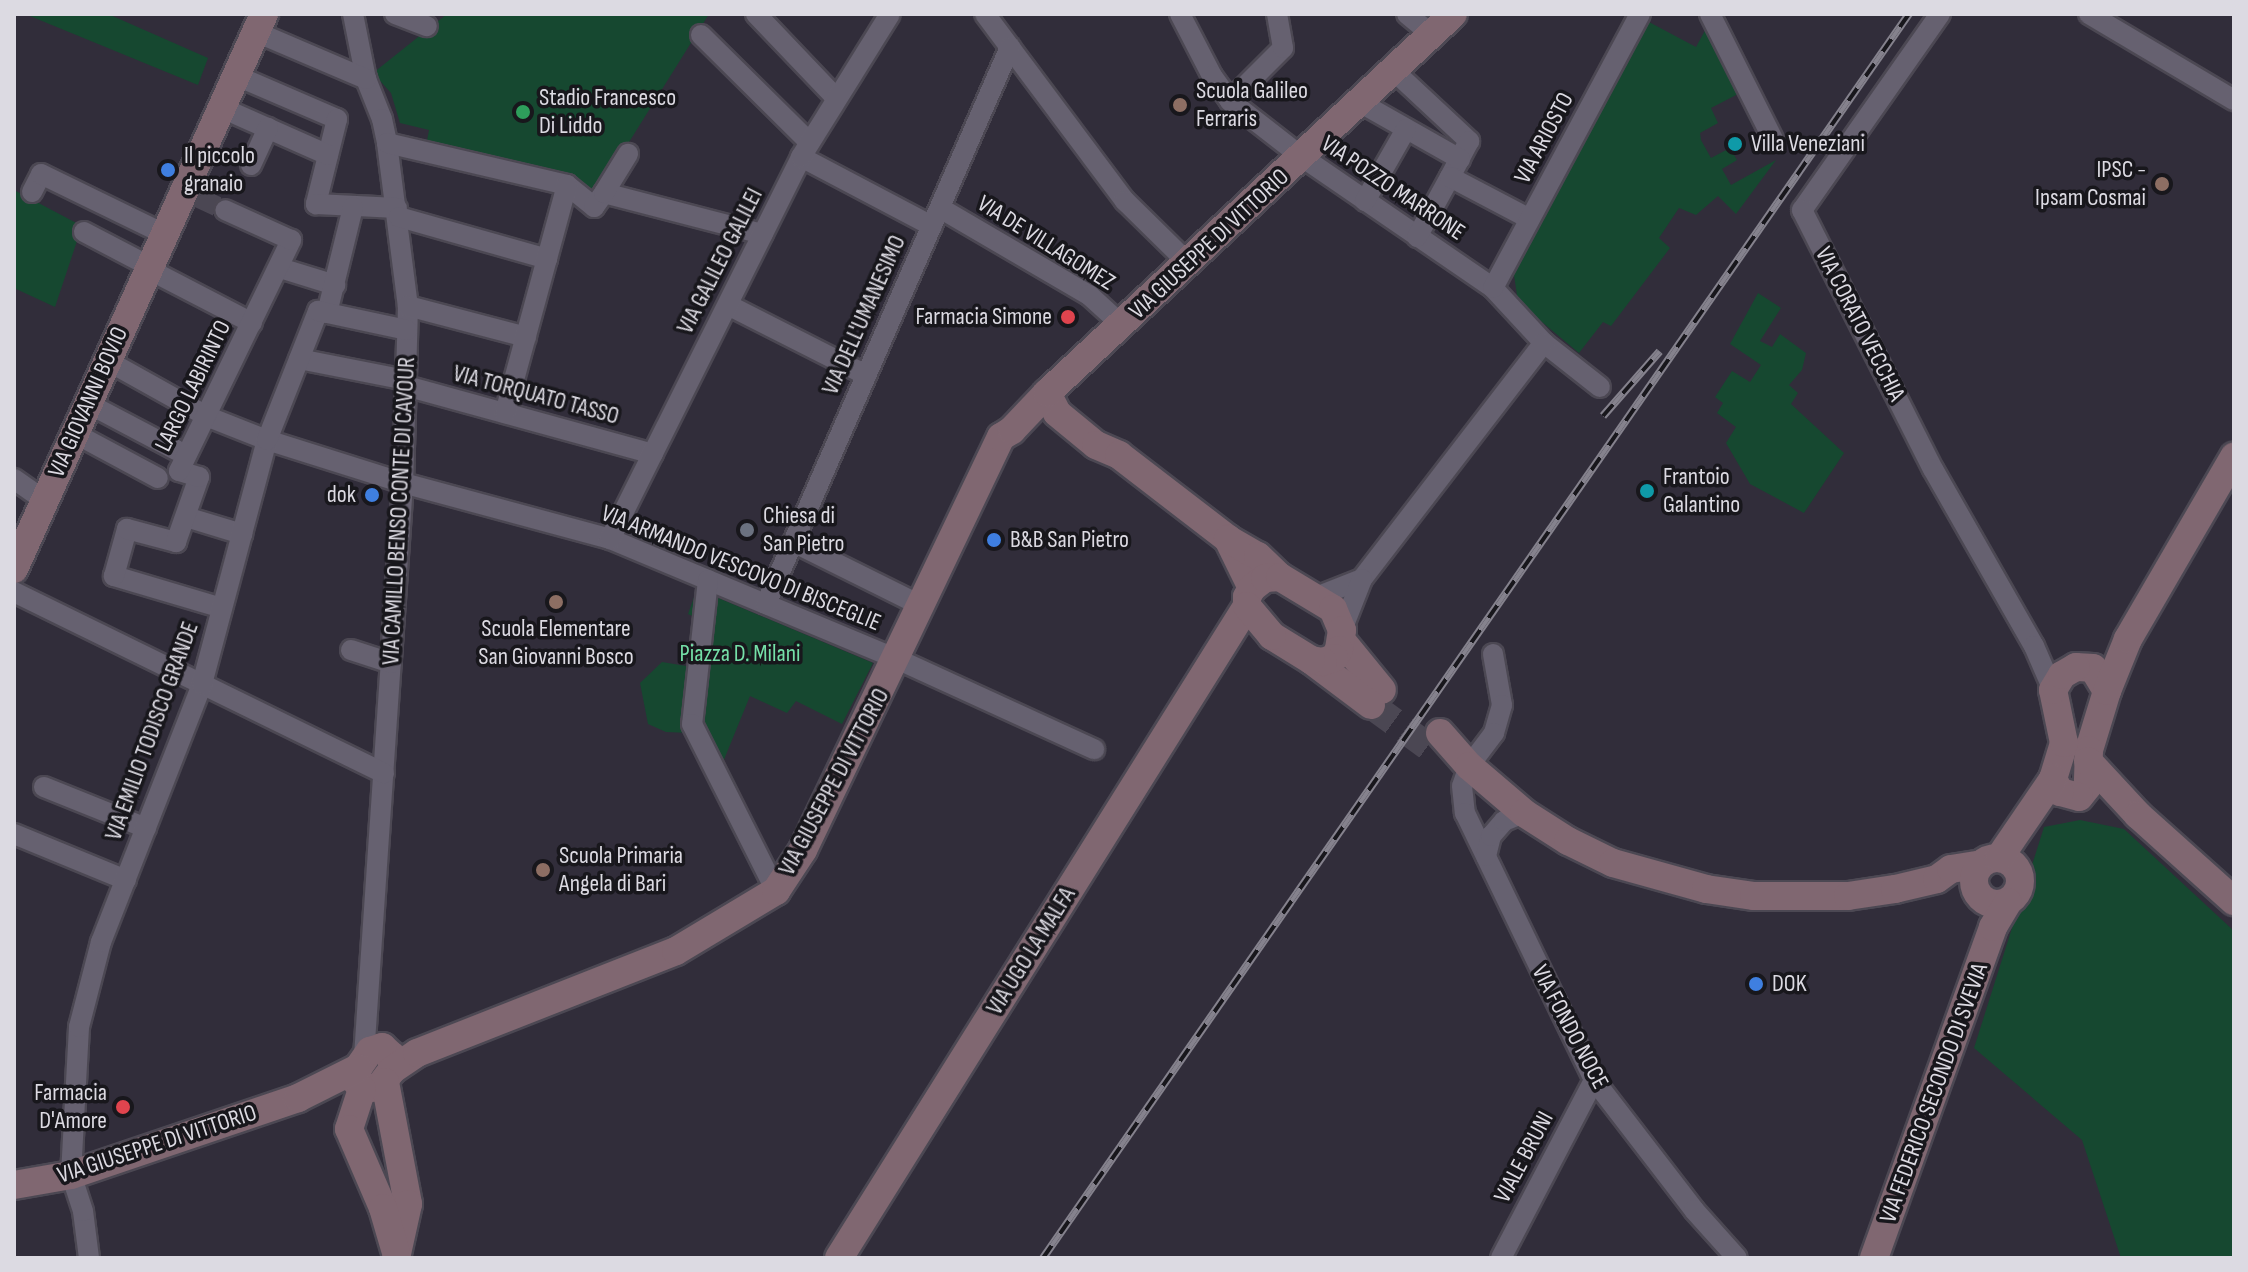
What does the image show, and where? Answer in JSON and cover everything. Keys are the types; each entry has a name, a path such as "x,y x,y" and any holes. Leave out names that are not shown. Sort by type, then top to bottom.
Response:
{"street":[{"name":"VIA CAMILLO BENSO CONTE DI CAVOUR","path":"353,14 366,79 382,119 387,143 408,306 403,483 367,1013 408,1204 396,1256"},
{"path":"395,14 427,26"},
{"path":"756,14 837,99"},
{"name":"VIA GALILEO GALILEI","path":"610,539 805,150 889,14"},
{"path":"985,14 1125,201 1188,263"},
{"name":"VIA POZZO MARRONE","path":"1180,14 1212,76 1230,101 1302,157 1493,288 1544,343 1600,387"},
{"path":"1230,101 1283,48 1277,14"},
{"path":"1407,14 1431,34"},
{"name":"VIA GIUSEPPE DI VITTORIO","path":"14,1185 71,1175 379,1067 676,951 776,891 803,850 978,490 1003,460 1010,446 1012,430 1047,393 1453,14"},
{"name":"VIA ARIOSTO","path":"1493,288 1640,14"},
{"path":"1710,14 1773,139"},
{"name":"VIA CORATO VECCHIA","path":"1940,14 1802,210 1933,469 2034,646 2053,690"},
{"path":"2089,14 2234,100"},
{"path":"260,23 366,79"},
{"name":"VIA GIOVANNI BOVIO","path":"17,551 44,500 164,234 192,194 222,108 260,23"},
{"name":"VIA DE VILLAGOMEZ","path":"701,35 805,150 1089,295 1122,325"},
{"name":"VIA DELL'UMANESIMO","path":"766,604 1010,47"},
{"path":"1394,71 1460,159"},
{"path":"237,76 337,119 316,204 398,212 547,259"},
{"path":"1361,103 1460,159 1530,219"},
{"path":"222,108 328,155"},
{"path":"251,165 268,128"},
{"path":"1365,201 1406,129"},
{"path":"387,143 567,185 594,207 628,154"},
{"path":"1417,237 1460,159"},
{"path":"32,192 41,174 164,234"},
{"path":"505,413 567,185"},
{"path":"604,193 763,234"},
{"name":"VIA EMILIO TODISCO GRANDE","path":"71,1175 79,1027 101,942 202,684 267,440 299,359 335,285 353,207"},
{"name":"LARGO LABIRINTO","path":"222,608 114,576 127,529 176,542 199,477 179,471 291,240 225,210"},
{"path":"84,232 252,323"},
{"path":"280,268 335,285"},
{"path":"728,305 866,375"},
{"path":"408,306 526,337"},
{"path":"322,312 407,330"},
{"path":"1311,660 1334,658 1362,579 1544,343"},
{"name":"VIA TORQUATO TASSO","path":"299,359 406,383 653,454"},
{"name":"VIA ARMANDO VESCOVO DI BISCEGLIE","path":"106,360 206,416 267,440 403,483 610,539 897,659 1094,749"},
{"path":"1047,393 1068,400 1106,428 1119,455 1228,539 1258,556 1280,577 1333,609 1342,636 1377,697 1272,636 1250,597 1228,539"},
{"path":"87,403 176,450"},
{"path":"74,433 158,478"},
{"path":"2068,791 2088,786 2088,761 2107,691 2128,639 2234,457"},
{"path":"14,479 44,500"},
{"path":"186,517 242,534"},
{"path":"793,542 922,606"},
{"path":"1250,597 1265,578 1280,577"},
{"path":"1316,597 1362,579"},
{"path":"708,580 692,724 776,891"},
{"path":"14,592 384,773"},
{"name":"VIA UGO LA MALFA","path":"839,1258 1250,597"},
{"path":"1223,644 1272,636"},
{"path":"2068,791 2064,743 2053,690 2062,675 2128,639"},
{"path":"2034,646 2099,674 2107,691"},
{"path":"351,650 391,663"},
{"path":"1469,766 1494,733 1502,705 1493,654"},
{"path":"1435,740 1524,813 1568,841 1613,863 1706,889 1754,896 1848,896 1937,879 1995,888"},
{"path":"2088,761 2138,815 2234,901"},
{"name":"VIA FONDO NOCE","path":"1469,766 1462,786 1465,813 1594,1080 1694,1210 1737,1258"},
{"path":"44,787 146,828"},
{"path":"2068,791 2138,815"},
{"name":"VIA FEDERICO SECONDO DI SVEVIA","path":"1874,1258 1995,888 2068,791"},
{"path":"1486,856 1491,836 1504,821 1524,813"},
{"path":"14,834 126,880"},
{"path":"306,1095 339,1116 349,1129 379,1067"},
{"name":"VIALE BRUNI","path":"1501,1258 1594,1080"},
{"name":"VIA CAMILLO BENSO CONTE DI CAVOUR","path":"349,1129 383,1208 396,1256"},
{"path":"71,1175 83,1211 89,1258"}],"green space":[{"path":"25,14 108,14 208,58 198,85"},
{"name":"Stadio Francesco Di Liddo","path":"447,14 709,14 596,195 426,146 429,130 400,123 391,93 373,73"},
{"path":"1649,22 1696,47 1708,25 1740,93 1711,108 1718,123 1700,133 1701,140 1711,158 1730,148 1737,160 1722,169 1731,185 1776,160 1736,214 1718,196 1696,215 1679,208 1659,238 1670,248 1611,326 1603,322 1579,353 1518,302 1514,275"},
{"path":"14,190 82,226 55,307 14,288"},
{"path":"1758,293 1781,308 1760,341 1772,347 1780,334 1806,353 1802,370 1789,385 1798,393 1791,404 1844,453 1804,513 1750,484 1726,443 1736,427 1717,413 1723,403 1715,397 1732,371 1750,382 1761,365 1730,344"},
{"name":"Piazza D. Milani","path":"697,589 873,663 842,724 796,701 787,713 750,696 721,767 690,733 666,732 648,724 640,683 662,662 692,667 699,619 688,614"},
{"path":"2080,820 2124,829 2234,931 2234,1258 2121,1258 2082,1140 1974,1048 2044,827"}],"tunnel":[{"path":"199,198 225,210"},
{"path":"1371,705 1430,748"}],"railway":[{"path":"1043,1258 1909,14"},
{"path":"1603,416 1660,351"}],"place":[{"name":"Scuola Galileo Ferraris","path":"1180,105"},
{"name":"Stadio Francesco Di Liddo","path":"523,112"},
{"name":"Villa Veneziani","path":"1735,144"},
{"name":"Il piccolo granaio","path":"168,170"},
{"name":"IPSC - Ipsam Cosmai","path":"2162,184"},
{"name":"Farmacia Simone","path":"1068,317"},
{"name":"Frantoio Galantino","path":"1647,491"},
{"name":"dok","path":"372,495"},
{"name":"Chiesa di San Pietro","path":"747,530"},
{"name":"B&B San Pietro","path":"994,540"},
{"name":"Scuola Elementare San Giovanni Bosco","path":"556,602"},
{"name":"Scuola Primaria Angela di Bari","path":"543,870"},
{"name":"DOK","path":"1756,984"},
{"name":"Farmacia D'Amore","path":"123,1107"}]}
